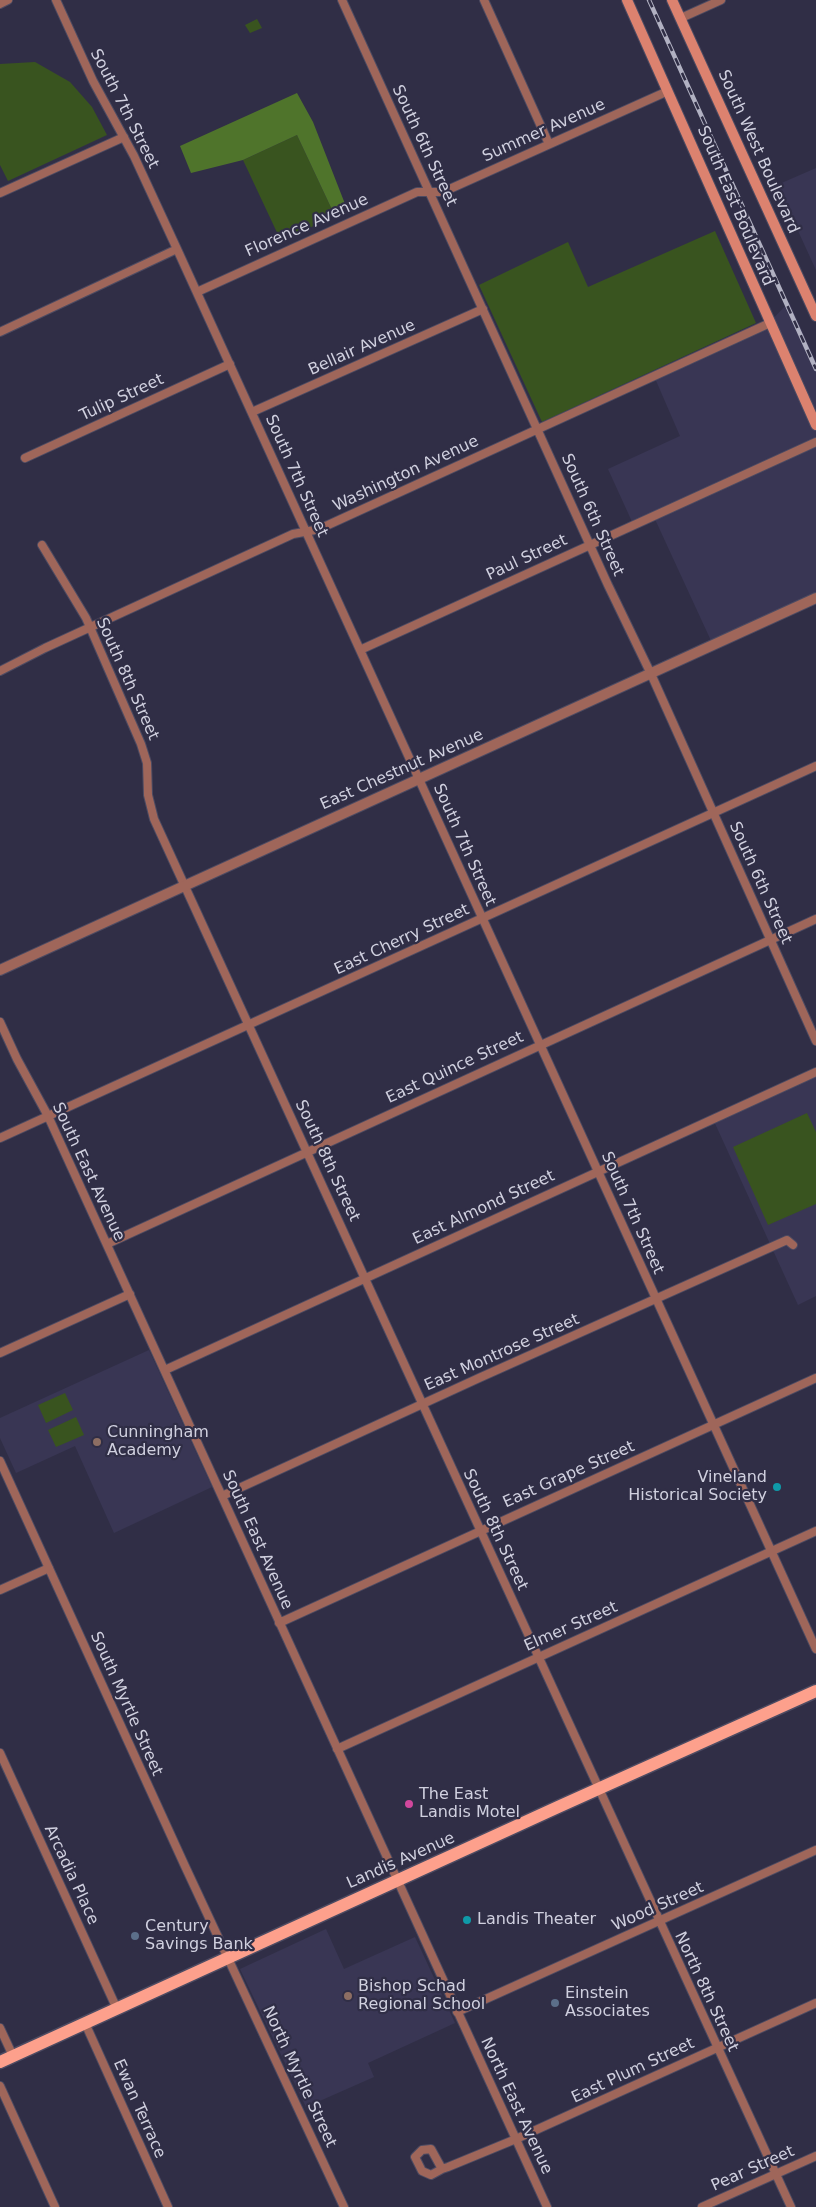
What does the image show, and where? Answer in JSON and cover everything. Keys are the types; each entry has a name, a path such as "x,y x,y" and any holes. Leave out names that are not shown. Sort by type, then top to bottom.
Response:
{"main road":[{"name":"South East Boulevard","path":"627,0 816,425"},
{"name":"South West Boulevard","path":"672,0 816,316"},
{"name":"Landis Avenue","path":"0,2062 598,1788 816,1691"}],"street":[{"path":"0,4 8,0"},
{"name":"South 7th Street","path":"56,0 93,81 124,137 178,249 816,1649"},
{"name":"South 6th Street","path":"342,0 651,674 816,1041"},
{"path":"484,0 549,144"},
{"path":"681,18 721,0"},
{"name":"Summer Avenue","path":"430,192 443,192 668,91"},
{"path":"0,193 124,137"},
{"name":"Florence Avenue","path":"197,292 417,192 430,192"},
{"path":"0,332 178,249"},
{"name":"Bellair Avenue","path":"252,412 483,309"},
{"name":"Washington Avenue","path":"0,671 90,627 293,534 307,532 328,525 770,323"},
{"name":"Tulip Street","path":"25,458 230,364"},
{"name":"Paul Street","path":"360,650 816,442"},
{"name":"South 8th Street","path":"42,545 68,586 90,627 143,749 147,763 148,795 154,819 186,885 598,1788"},
{"name":"East Chestnut Avenue","path":"0,970 816,598"},
{"name":"East Cherry Street","path":"0,1138 816,766"},
{"name":"East Quince Street","path":"107,1244 816,919"},
{"name":"South East Avenue","path":"0,1022 17,1059 48,1116 397,1881"},
{"name":"East Almond Street","path":"165,1370 816,1072"},
{"name":"East Montrose Street","path":"222,1496 787,1240 793,1245"},
{"path":"0,1353 130,1294"},
{"name":"East Grape Street","path":"279,1624 816,1378"},
{"name":"South Myrtle Street","path":"0,1460 228,1958"},
{"name":"Elmer Street","path":"337,1749 816,1531"},
{"path":"0,1590 49,1568"},
{"name":"Arcadia Place","path":"0,1753 117,2009"},
{"name":"North 8th Street","path":"598,1788 791,2207"},
{"name":"Wood Street","path":"457,2012 816,1850"},
{"name":"North East Avenue","path":"397,1881 547,2207"},
{"name":"North Myrtle Street","path":"228,1958 344,2207"},
{"name":"East Plum Street","path":"442,2169 516,2139 816,2002"},
{"name":"Ewan Terrace","path":"85,2023 168,2207"},
{"path":"0,2028 13,2056"},
{"path":"0,2086 55,2207"},
{"name":"Pear Street","path":"702,2207 816,2156"}],"shaded area":[{"path":"816,168 816,270 777,185"},
{"path":"789,302 816,362 816,598 713,645 654,517 634,526 608,469 680,436 654,376 767,325"},
{"path":"816,1072 816,1296 798,1305 713,1119"},
{"name":"Cunningham Academy","path":"149,1350 212,1487 114,1533 75,1446 16,1473 0,1438 0,1418"},
{"name":"Bishop Schad Regional School","path":"326,1929 344,1969 415,1937 455,2023 368,2063 374,2077 306,2107 240,1969"}],"green space":[{"path":"257,19 262,28 250,33 245,25"},
{"path":"35,62 70,82 92,107 107,135 8,181 0,165 0,64"},
{"path":"297,93 313,122 347,209 335,216 297,135 243,160 191,173 180,146"},
{"path":"297,135 335,216 281,241 243,160"},
{"path":"715,231 756,323 542,422 479,285 568,242 588,287"},
{"path":"807,1113 816,1132 816,1204 768,1225 733,1147"},
{"path":"65,1393 73,1410 46,1423 38,1405"},
{"path":"76,1417 84,1435 56,1447 48,1430"}],"railway":[{"path":"649,0 816,369"}],"place":[{"name":"Cunningham Academy","path":"97,1442"},
{"name":"Vineland Historical Society","path":"777,1487"},
{"name":"The East Landis Motel","path":"409,1804"},
{"name":"Landis Theater","path":"467,1920"},
{"name":"Century Savings Bank","path":"135,1936"},
{"name":"Bishop Schad Regional School","path":"348,1996"},
{"name":"Einstein Associates","path":"555,2003"}]}
